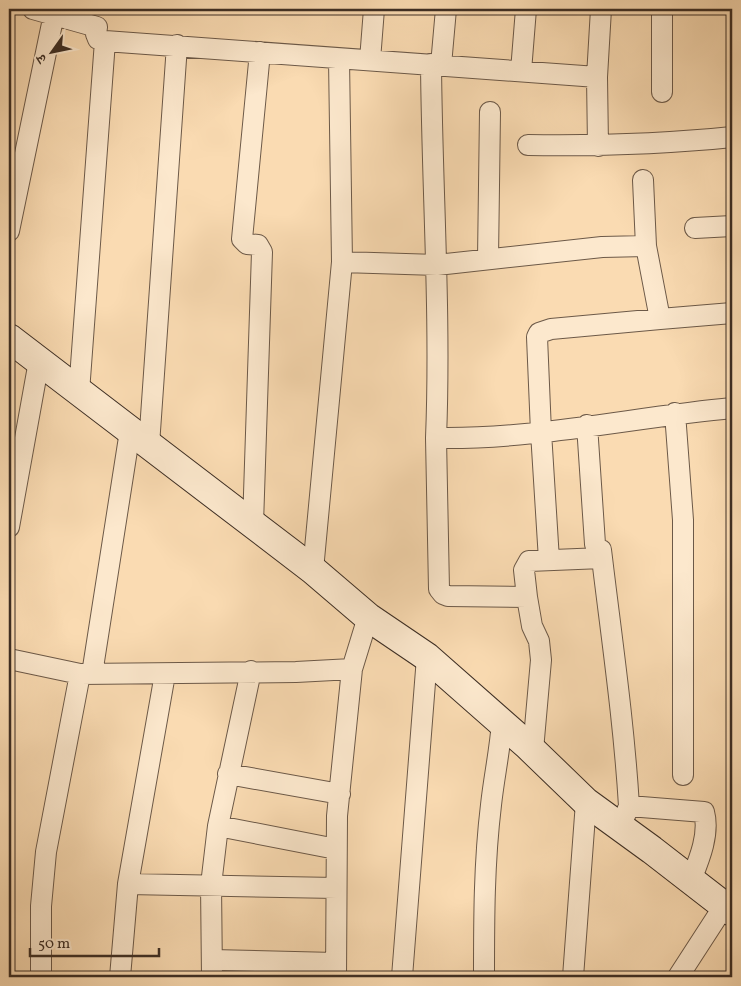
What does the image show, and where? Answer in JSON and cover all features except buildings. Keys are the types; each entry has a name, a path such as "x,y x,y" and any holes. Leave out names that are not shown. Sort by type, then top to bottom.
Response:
{"street":[{"path":"32,9 177,45 338,59 436,64 597,77"},
{"path":"370,60 374,9"},
{"path":"446,9 436,64 432,146 437,264 436,438 439,589 448,596 527,597"},
{"path":"521,71 526,9"},
{"path":"598,146 597,77 601,9"},
{"path":"662,9 662,92"},
{"path":"9,232 54,14"},
{"path":"79,392 101,26"},
{"path":"41,977 41,906 46,852 139,438 177,45"},
{"path":"253,524 262,252 258,245 247,244 242,239 260,52"},
{"path":"313,570 342,262 338,59"},
{"path":"488,259 490,112"},
{"path":"528,146 668,143 732,137"},
{"path":"643,180 646,246 660,319"},
{"path":"695,228 732,226"},
{"path":"342,262 437,264 602,247 646,246"},
{"path":"549,560 541,432 537,337 539,332 551,329 732,313"},
{"path":"9,338 313,570 368,617 427,657 533,750 586,802 625,817 691,880 728,909 678,977"},
{"path":"9,527 39,361"},
{"path":"436,438 541,432 675,413 732,408"},
{"path":"675,413 683,520 683,775"},
{"path":"587,425 595,544 597,549 601,550 623,727 625,817"},
{"path":"533,750 541,660 539,640 532,626 527,597 524,570 526,564 529,561 602,558"},
{"path":"251,671 218,826 211,885 212,969 336,970 336,849 340,794 352,669 368,617"},
{"path":"402,977 427,657"},
{"path":"9,659 86,674 296,672 352,669"},
{"path":"120,977 128,884 165,674"},
{"path":"484,977 485,880 491,805 502,722"},
{"path":"228,774 340,794"},
{"path":"573,977 586,802"},
{"path":"625,817 704,812 704,839 691,880"},
{"path":"218,826 336,849"},
{"path":"128,884 336,888"}]}
